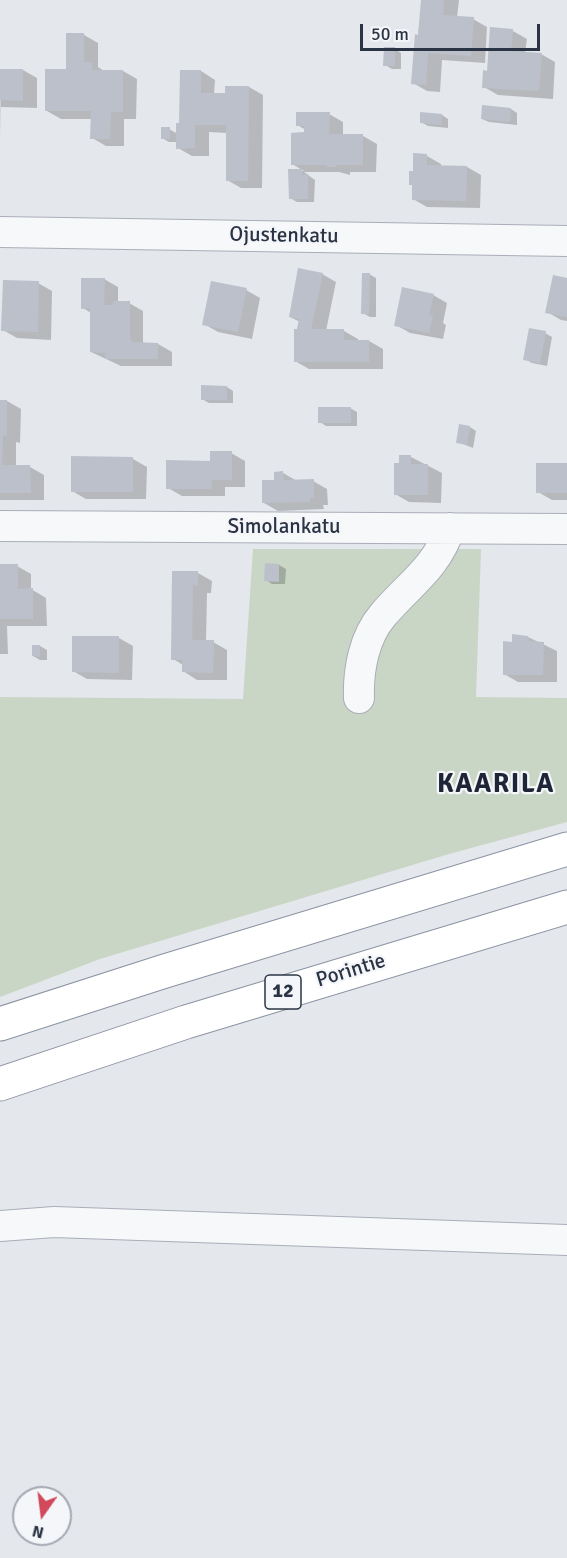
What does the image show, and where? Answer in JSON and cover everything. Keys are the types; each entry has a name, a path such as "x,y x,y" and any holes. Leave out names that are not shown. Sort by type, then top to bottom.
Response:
{"highway":[{"path":"0,1024 188,964 567,849"},
{"name":"Porintie","path":"0,1084 186,1022 567,907"}],"street":[{"name":"Ojustenkatu","path":"0,232 567,241"},
{"name":"Simolankatu","path":"0,526 567,529"},
{"path":"359,698 358,678 367,641 382,616 413,586 433,561 444,545 450,528"},
{"path":"0,1226 54,1222 567,1240"}],"green space":[{"path":"253,549 481,549 476,697 567,698 567,822 449,854 100,959 0,997 0,697 243,699"}],"building":[{"path":"421,0 444,0 443,15 474,17 471,56 428,53 426,85 411,84 415,34 418,35"},
{"path":"490,27 513,29 511,51 542,53 539,91 482,88 483,70 487,71"},
{"path":"66,33 84,33 84,62 92,62 92,70 123,70 123,112 111,112 110,139 90,139 91,111 45,111 45,69 66,69"},
{"path":"384,47 395,47 395,66 383,66"},
{"path":"0,69 23,69 23,101 0,100"},
{"path":"180,70 201,70 201,93 225,93 225,86 249,86 248,181 226,181 226,125 195,125 195,148 176,149"},
{"path":"482,105 511,108 510,122 481,119"},
{"path":"296,112 330,112 329,134 363,134 363,165 327,167 327,165 291,165 291,133 304,132 304,126 296,126"},
{"path":"420,112 442,114 441,125 420,123"},
{"path":"161,127 170,127 170,139 161,139"},
{"path":"413,153 427,154 427,165 467,166 466,201 412,200 409,171 413,171"},
{"path":"288,169 302,169 302,175 308,174 308,199 289,199"},
{"path":"298,268 323,273 311,329 344,329 344,340 369,340 369,362 294,362 294,329 297,329 299,319 289,317"},
{"path":"362,273 370,273 369,314 361,314"},
{"path":"553,275 567,278 567,317 545,313"},
{"path":"81,278 105,278 104,305 113,305 113,301 130,301 130,339 133,342 158,343 158,359 105,359 105,353 90,352 90,308 81,309"},
{"path":"3,280 39,281 38,332 1,331"},
{"path":"211,281 247,288 238,332 202,325"},
{"path":"402,287 434,294 429,315 433,316 429,333 394,326"},
{"path":"529,328 546,331 540,363 523,360"},
{"path":"201,385 227,386 227,400 201,400"},
{"path":"0,400 7,400 7,436 3,435 2,465 30,465 31,493 0,493"},
{"path":"318,407 351,407 351,423 318,423"},
{"path":"459,424 470,426 467,445 456,443"},
{"path":"210,451 232,451 232,480 212,480 211,489 166,489 166,460 210,461"},
{"path":"399,455 411,455 411,464 428,464 428,495 394,495 394,463 399,463"},
{"path":"71,456 133,457 133,492 71,492"},
{"path":"536,463 567,463 567,493 536,493"},
{"path":"283,471 284,480 314,479 314,498 310,498 310,502 262,503 262,480 274,480 274,472"},
{"path":"265,563 279,564 279,582 264,581"},
{"path":"0,564 18,564 18,589 33,588 33,619 0,619"},
{"path":"172,571 198,571 198,586 193,585 192,640 214,640 213,673 182,672 182,660 171,660"},
{"path":"512,634 528,636 529,641 544,642 543,675 503,675 503,641 512,642"},
{"path":"72,636 119,636 119,673 72,672"},
{"path":"32,645 40,645 40,657 32,656"}],"district":[{"name":"KAARILA","path":"496,785"}]}
